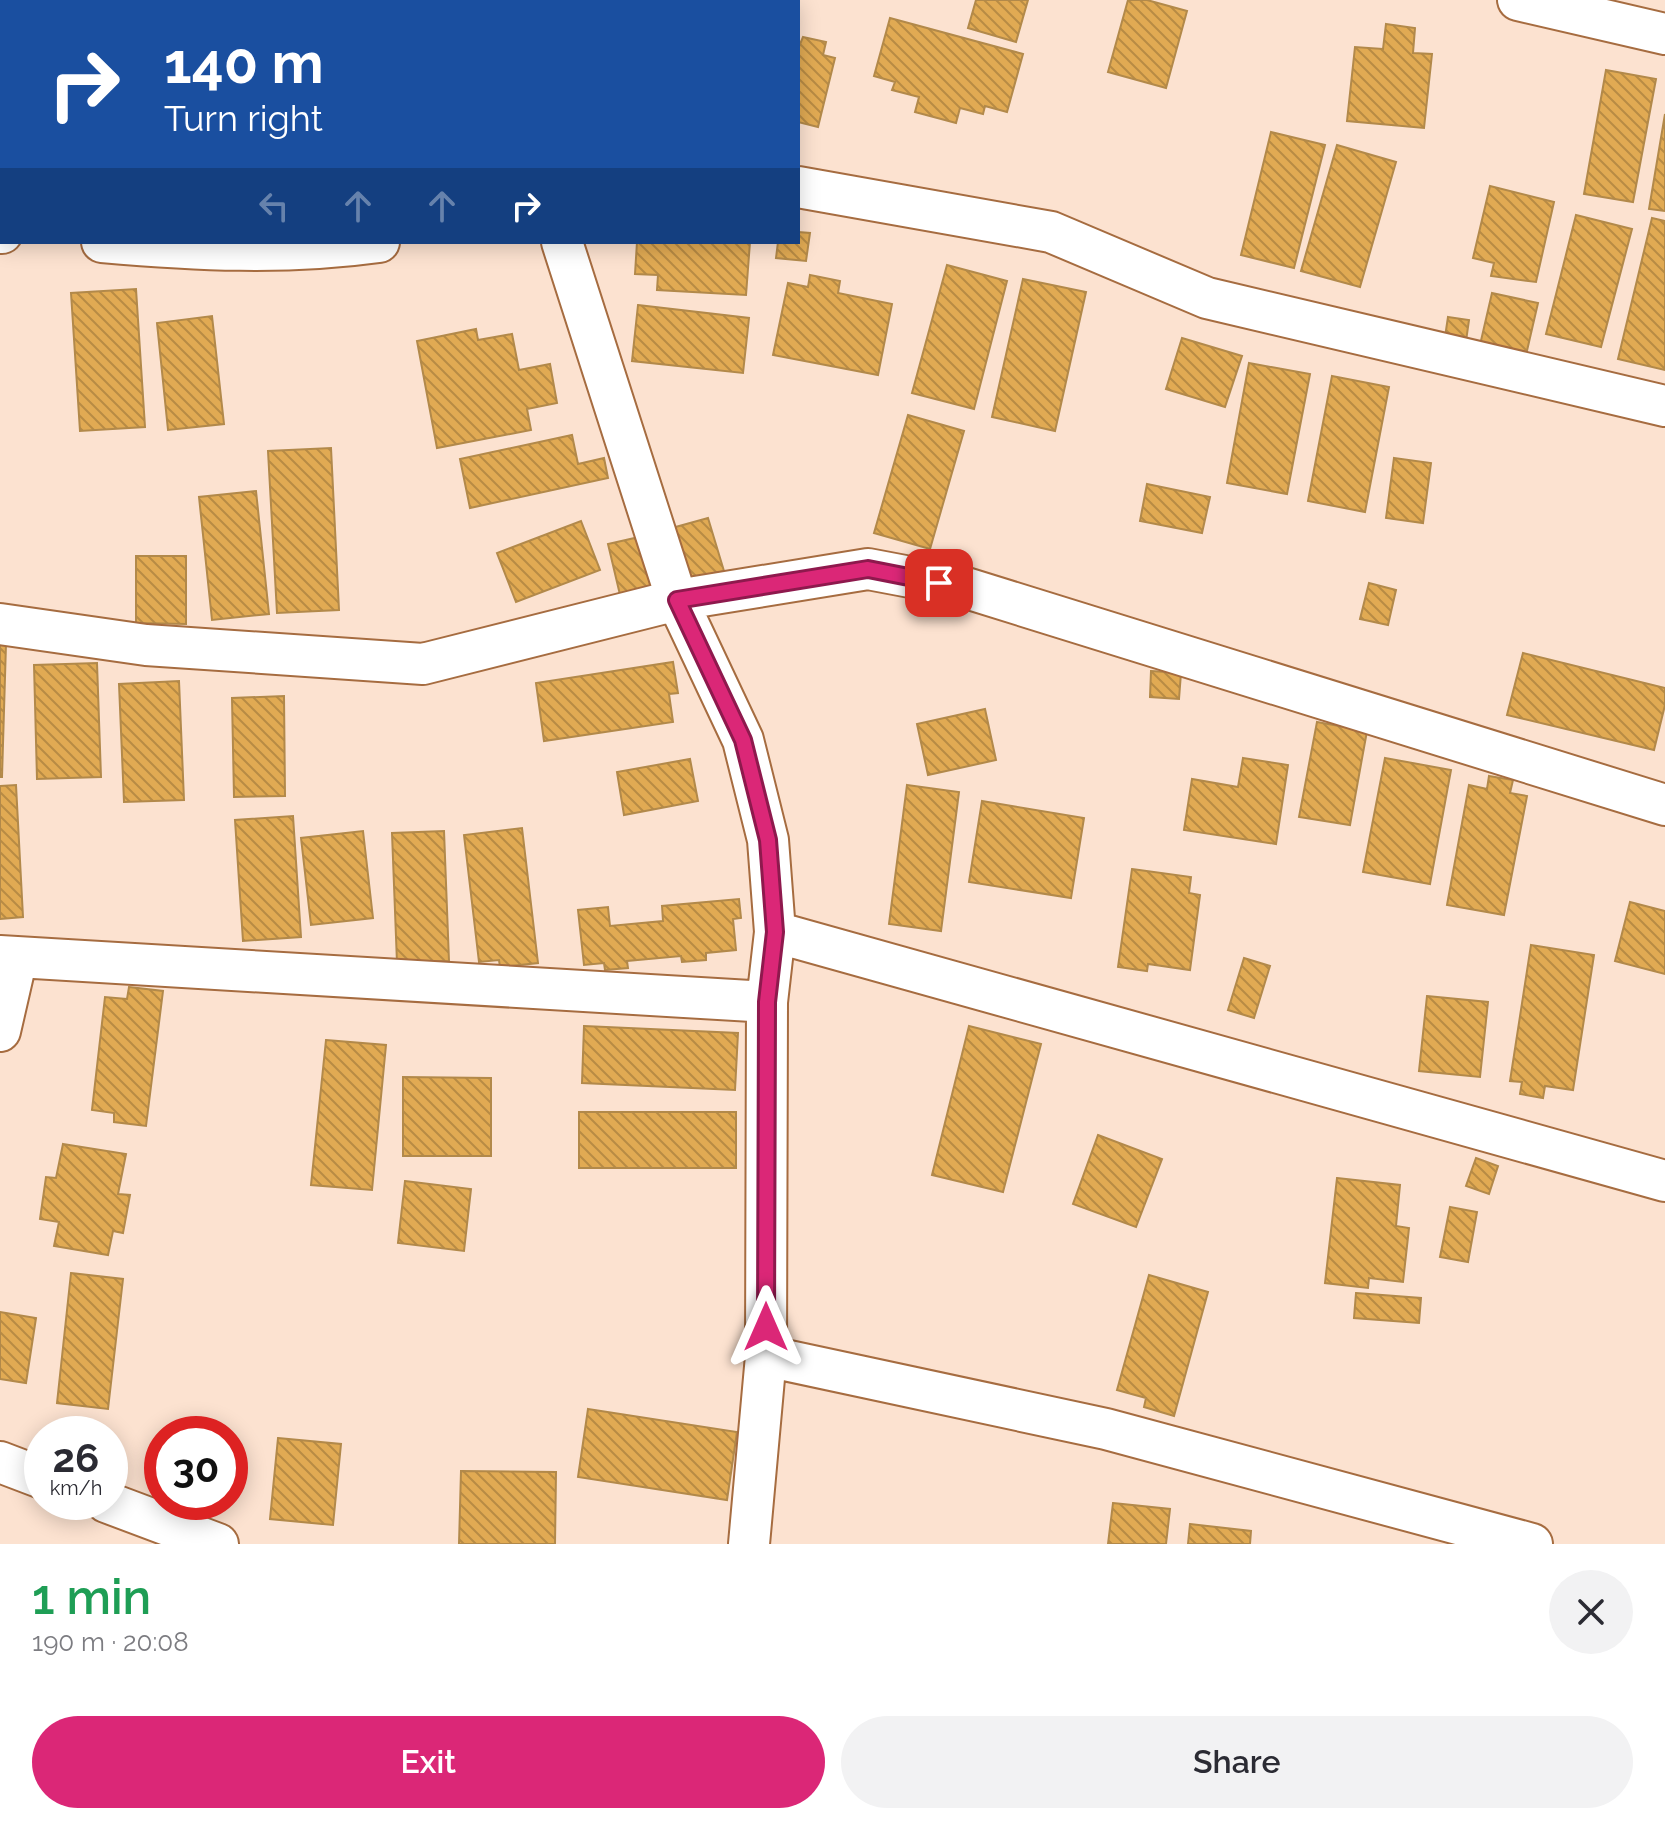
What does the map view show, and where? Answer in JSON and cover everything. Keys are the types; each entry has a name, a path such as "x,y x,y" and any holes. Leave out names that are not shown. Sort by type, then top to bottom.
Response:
{"street":[{"path":"1518,0 1665,34"},
{"path":"800,187 1051,232 1207,298 1665,406"},
{"path":"124,244 199,251 331,248 363,244"},
{"path":"563,244 677,600 743,740 768,840 775,932 767,1002 766,1356 749,1544"},
{"path":"0,624 146,645 423,664 677,600 868,569 963,587 1665,805"},
{"path":"775,932 1665,1181"},
{"path":"0,1031 8,957 767,1002"},
{"path":"766,1356 1106,1429 1532,1544"},
{"path":"0,1462 24,1471"},
{"path":"128,1510 218,1544"}],"building":[{"path":"976,0 1028,0 1016,42 968,28"},
{"path":"1128,0 1147,0 1187,11 1166,88 1108,72"},
{"path":"890,18 1023,54 1007,112 985,106 983,114 960,108 956,123 915,112 919,97 892,90 895,82 874,76"},
{"path":"1386,24 1415,28 1413,53 1432,54 1424,128 1347,121 1355,47 1383,49"},
{"path":"803,37 826,42 823,55 835,58 818,127 800,122 800,44"},
{"path":"1606,70 1656,79 1633,202 1584,194"},
{"path":"1665,114 1665,211 1649,209"},
{"path":"1271,132 1325,145 1294,268 1241,255"},
{"path":"1337,145 1396,162 1360,287 1301,271"},
{"path":"1490,186 1554,202 1536,282 1491,276 1494,263 1473,258"},
{"path":"1576,215 1632,229 1601,347 1546,334"},
{"path":"1652,218 1665,221 1665,370 1618,359"},
{"path":"800,232 810,233 806,261 776,258 778,244 800,244"},
{"path":"637,244 750,244 746,295 657,290 658,275 635,274"},
{"path":"947,265 1007,281 974,409 912,393"},
{"path":"810,275 840,281 838,293 892,304 878,375 773,355 788,283 808,287"},
{"path":"1023,279 1086,292 1055,431 992,417"},
{"path":"136,289 145,427 80,431 71,293"},
{"path":"1492,293 1538,303 1526,355 1480,345"},
{"path":"638,305 749,318 743,373 632,361"},
{"path":"212,316 224,424 168,430 157,323"},
{"path":"1448,317 1469,320 1466,341 1445,337"},
{"path":"476,329 478,340 512,334 519,370 550,364 557,403 527,409 531,430 437,448 417,341"},
{"path":"1182,338 1242,356 1225,407 1166,389"},
{"path":"1249,363 1310,374 1287,494 1227,483"},
{"path":"1332,376 1389,387 1365,512 1308,501"},
{"path":"908,415 964,431 930,549 874,533"},
{"path":"572,435 578,464 604,458 608,478 470,508 460,459"},
{"path":"331,448 339,610 277,613 268,451"},
{"path":"1394,458 1431,463 1423,523 1386,518"},
{"path":"1147,484 1210,497 1202,533 1140,521"},
{"path":"256,491 269,614 212,620 199,497"},
{"path":"708,518 724,571 688,581 672,528"},
{"path":"581,521 600,570 516,602 497,553"},
{"path":"639,537 652,592 621,599 608,544"},
{"path":"136,556 186,556 186,624 136,623"},
{"path":"1369,583 1396,590 1388,625 1360,619"},
{"path":"0,644 6,644 2,777 0,777"},
{"path":"1523,653 1665,688 1665,705 1654,750 1507,715"},
{"path":"673,662 678,693 669,694 673,722 544,741 536,683"},
{"path":"97,663 101,777 37,779 34,665"},
{"path":"1151,671 1181,673 1179,699 1150,697"},
{"path":"179,681 184,800 124,802 119,684"},
{"path":"284,696 285,796 234,797 232,698"},
{"path":"985,709 996,760 928,775 917,724"},
{"path":"1317,722 1367,731 1350,825 1299,817"},
{"path":"1243,758 1288,765 1276,844 1184,830 1192,779 1238,787"},
{"path":"1385,758 1451,770 1430,884 1363,872"},
{"path":"690,759 698,801 624,815 617,772"},
{"path":"1489,776 1513,780 1510,793 1527,796 1504,915 1447,905 1469,785 1487,789"},
{"path":"16,785 23,917 0,919 0,786"},
{"path":"907,785 959,792 941,931 889,924"},
{"path":"982,801 1084,818 1071,898 969,882"},
{"path":"293,816 301,937 243,941 235,820"},
{"path":"522,828 538,963 500,967 499,960 479,962 464,835"},
{"path":"363,831 373,918 311,925 301,838"},
{"path":"444,831 449,961 397,963 392,833"},
{"path":"1132,869 1191,877 1189,893 1200,895 1190,970 1148,964 1147,971 1118,967"},
{"path":"739,899 741,918 733,919 736,950 706,953 706,960 682,962 681,956 627,961 628,968 605,970 604,963 584,965 578,910 608,907 610,926 663,921 662,906"},
{"path":"1630,902 1665,911 1665,974 1615,961"},
{"path":"1531,945 1594,955 1573,1090 1545,1086 1543,1098 1520,1094 1522,1082 1510,1081"},
{"path":"1244,958 1270,966 1254,1018 1228,1010"},
{"path":"129,987 163,991 146,1126 114,1122 114,1113 92,1110 105,997 127,999"},
{"path":"1427,996 1488,1002 1480,1077 1419,1071"},
{"path":"584,1026 738,1033 735,1090 582,1083"},
{"path":"969,1026 1041,1044 1003,1192 932,1175"},
{"path":"326,1040 386,1045 372,1190 311,1185"},
{"path":"403,1077 491,1078 491,1156 403,1156"},
{"path":"579,1112 736,1112 736,1168 579,1168"},
{"path":"1098,1135 1162,1159 1136,1227 1073,1204"},
{"path":"63,1144 126,1154 118,1194 130,1195 123,1233 113,1231 108,1255 54,1246 59,1222 40,1219 46,1177 56,1178"},
{"path":"1476,1158 1498,1166 1489,1194 1466,1186"},
{"path":"1337,1178 1400,1185 1396,1226 1409,1228 1403,1282 1369,1278 1368,1288 1325,1283"},
{"path":"405,1181 471,1189 464,1251 398,1243"},
{"path":"1450,1207 1477,1212 1468,1262 1440,1257"},
{"path":"71,1273 123,1279 108,1409 57,1403"},
{"path":"1149,1275 1208,1292 1174,1416 1144,1407 1146,1398 1117,1390"},
{"path":"1356,1293 1421,1298 1419,1323 1354,1318"},
{"path":"0,1312 36,1318 26,1383 0,1379"},
{"path":"588,1409 737,1432 727,1500 578,1477"},
{"path":"278,1438 341,1444 333,1525 270,1519"},
{"path":"461,1471 556,1472 555,1544 459,1544"},
{"path":"1113,1503 1170,1509 1166,1544 1108,1544"},
{"path":"1190,1524 1251,1531 1250,1544 1188,1544"}],"route":[{"path":"766,1327 767,1002 775,932 768,840 743,740 677,600 868,569 939,583"}]}
